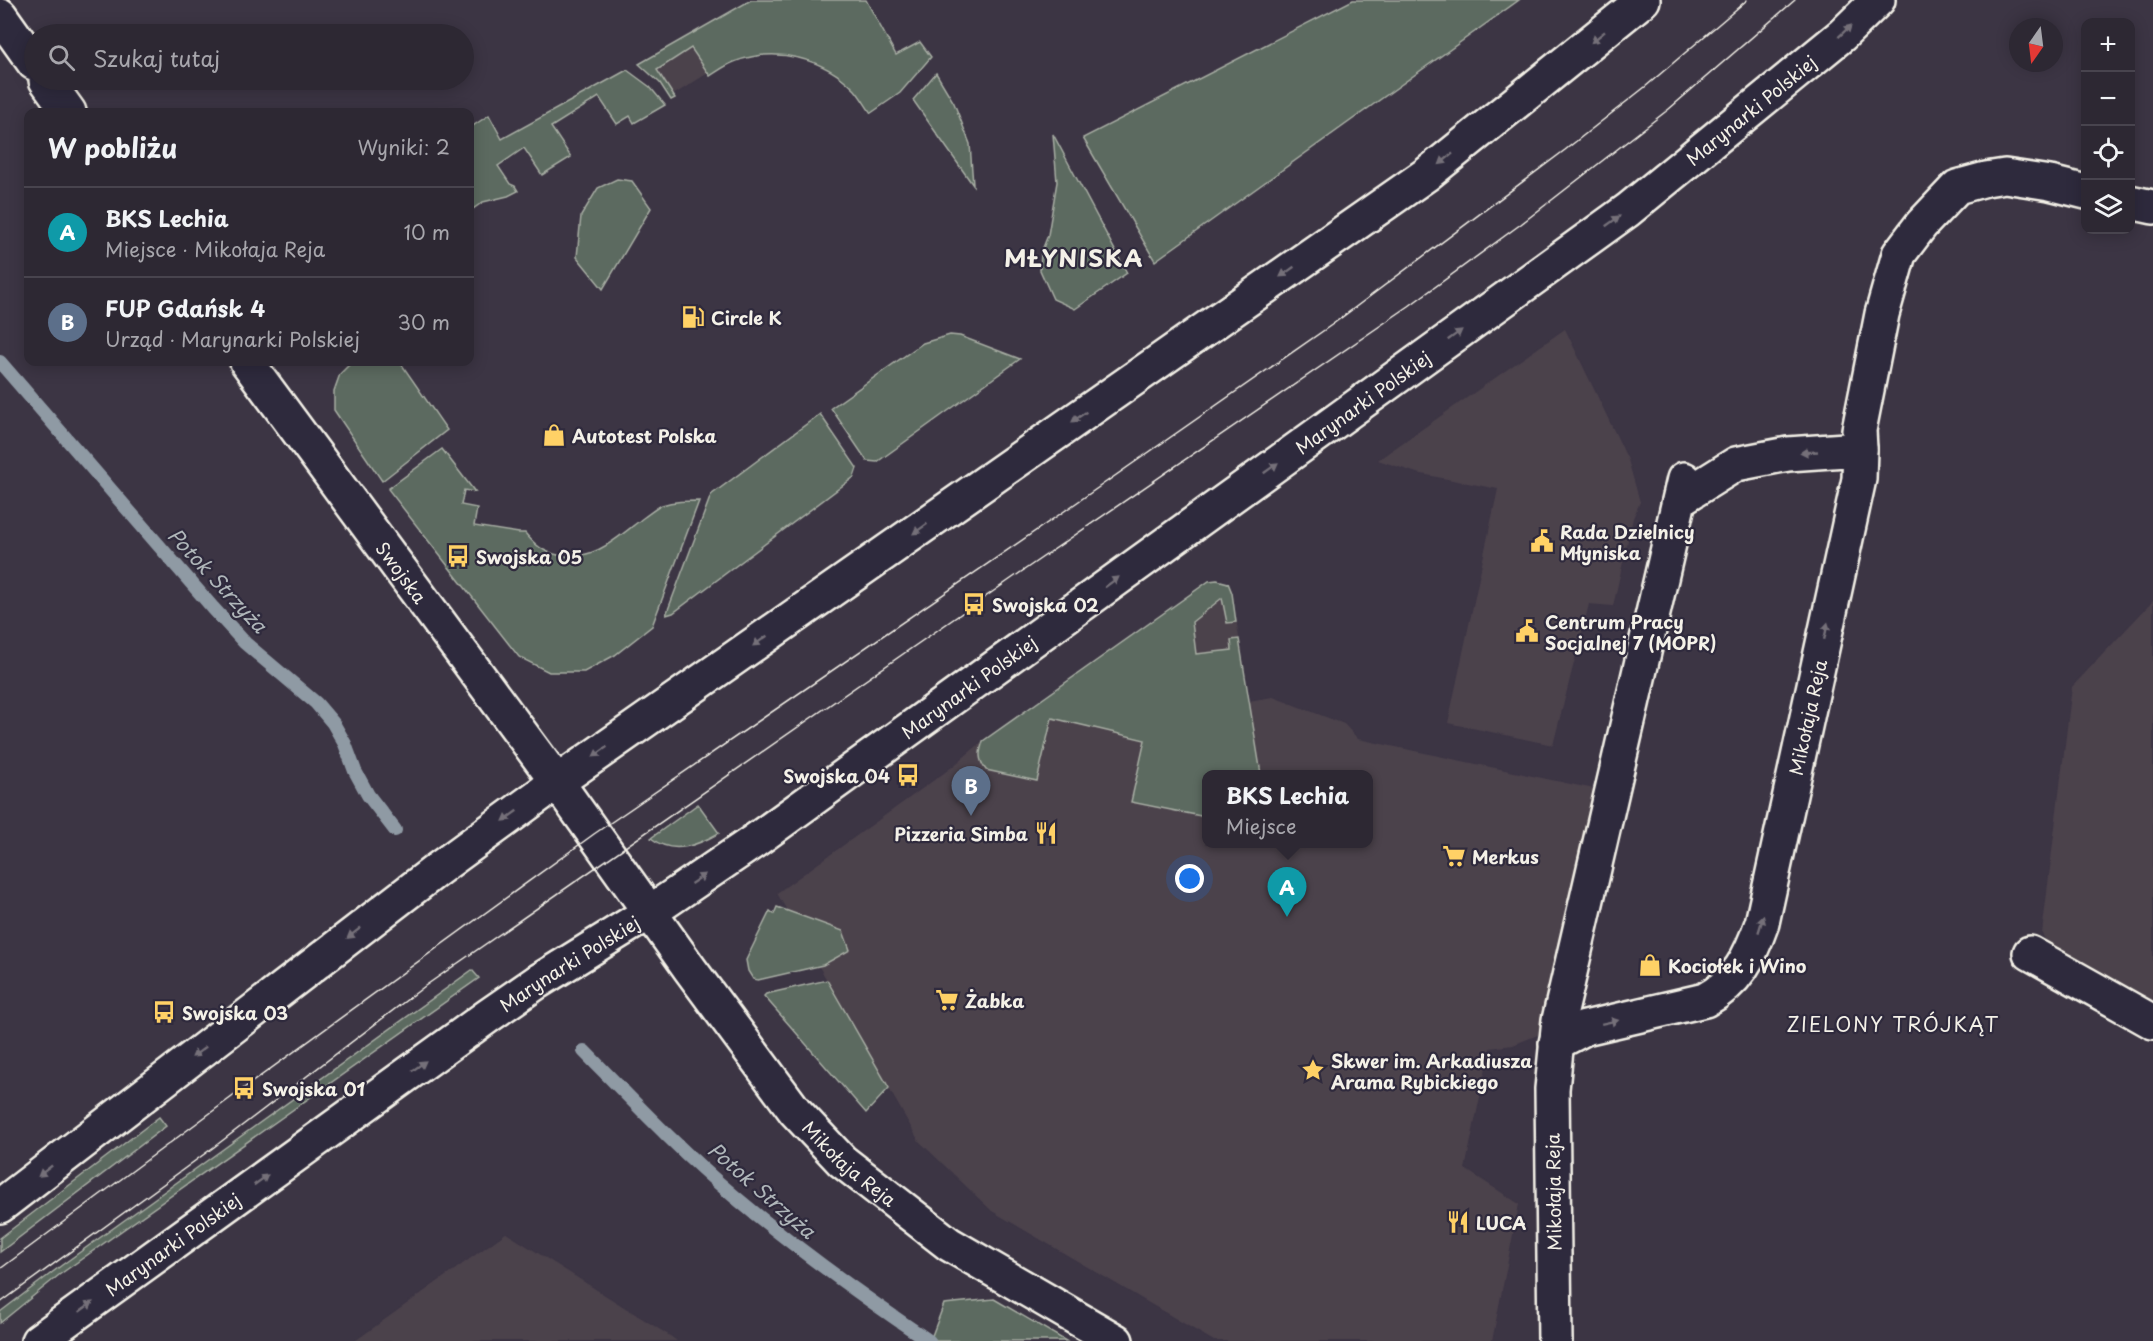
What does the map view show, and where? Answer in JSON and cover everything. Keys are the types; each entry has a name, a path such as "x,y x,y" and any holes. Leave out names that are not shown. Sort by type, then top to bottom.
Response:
{"main road":[{"path":"22,0 0,14 24,49"},
{"path":"0,1206 420,883 557,782 1427,174 1643,0"},
{"name":"Marynarki Polskiej","path":"38,1341 488,1016 537,982 650,912 753,842 1628,210 1842,35 1878,0"},
{"path":"53,90 66,108"},
{"path":"1860,449 1859,430 1882,314 1899,254 1921,225 1957,187 1986,179 2005,176 2050,183 2081,191"},
{"path":"2135,203 2153,207"},
{"name":"Swojska","path":"250,366 557,782 650,912"},
{"name":"Mikołaja Reja","path":"1555,1341 1552,1089 1556,1043 1567,984 1682,488 1736,464 1788,454 1860,449 1859,478 1762,924 1753,948 1737,975 1720,992 1705,1000 1585,1028 1556,1043"},
{"name":"Mikołaja Reja","path":"650,912 795,1111 842,1161 949,1244 1116,1341"},
{"path":"2030,953 2153,1022"}],"shaded area":[{"path":"691,48 708,73 673,95 657,70"},
{"path":"1565,329 1628,460 1640,502 1633,518 1613,606 1589,604 1553,745 1448,723 1498,489 1417,473 1378,460"},
{"path":"1217,580 1228,583 1232,593 1249,701 1273,697 1344,724 1358,739 1594,789 1540,1034 1513,1045 1490,1048 1465,1169 1519,1204 1492,1341 1214,1341 992,1211 919,1141 777,893 951,768 983,741 1209,581"},
{"path":"2153,601 2153,1009 2055,955 2042,934 2072,687"},
{"path":"506,1233 670,1336 677,1341 355,1341"}],"green space":[{"path":"751,0 866,0 896,55 920,42 931,57 900,93 871,113 855,90 843,79 829,70 799,58 783,55 750,57 731,63 710,76 691,48 657,70 675,98 671,100 660,83 639,64"},
{"path":"1353,0 1519,0 1155,261 1083,138"},
{"path":"627,70 650,87 665,105 634,123 630,116 617,124 599,97 551,127 571,157 542,175 524,148 498,166 510,184 518,191 483,202 474,208 474,125 489,115 502,139"},
{"path":"936,73 954,103 970,144 973,185 913,100"},
{"path":"1053,134 1127,273 1075,309 1053,299 1040,270 1041,253 1048,235 1057,182"},
{"path":"617,179 632,181 651,208 603,289 577,257 581,216 598,188"},
{"path":"950,335 960,336 1020,359 877,462 867,461 831,408 923,343"},
{"path":"348,366 403,366 447,430 382,481 334,410 334,391 340,374"},
{"path":"820,414 857,468 854,477 673,613 666,615 711,495"},
{"path":"442,449 475,492 464,490 461,505 477,508 474,526 525,533 540,547 558,555 583,555 594,552 662,505 699,501 652,626 615,655 584,672 549,672 519,657 388,489"},
{"path":"1217,580 1228,583 1232,593 1236,622 1227,623 1222,598 1192,622 1196,654 1232,650 1231,640 1239,639 1260,770 1202,770 1202,816 1131,802 1145,740 1052,718 1037,781 986,770 980,756 983,741 1209,581"},
{"path":"698,804 719,833 685,847 668,846 651,838"},
{"path":"777,907 843,931 850,950 823,965 758,980 753,979 748,971 746,960 770,911 774,914"},
{"path":"472,970 479,978 59,1275 0,1323 0,1312 62,1265"},
{"path":"827,980 889,1088 866,1113 764,996"},
{"path":"159,1117 166,1126 0,1252 0,1238"},
{"path":"994,1299 1066,1341 930,1341 944,1304"}],"waterway":[{"name":"Potok Strzyża","path":"0,362 245,643 316,703 333,723 368,795 395,830"},
{"name":"Potok Strzyża","path":"584,1051 676,1144 735,1197 830,1272 929,1341"}],"tram line":[{"path":"0,1269 244,1088 594,834 1333,324 1565,150 1645,87 1747,0"},
{"path":"0,1303 214,1147 425,986 1409,306 1521,224 1669,109 1795,0"}],"place":[{"name":"Circle K","path":"693,317"},
{"name":"Autotest Polska","path":"554,435"},
{"name":"Rada Dzielnicy Młyniska","path":"1542,541"},
{"name":"Swojska 05","path":"458,556"},
{"name":"Swojska 02","path":"974,604"},
{"name":"Centrum Pracy Socjalnej 7 (MOPR)","path":"1527,631"},
{"name":"Swojska 04","path":"908,775"},
{"name":"FUP Gdańsk 4","path":"971,816"},
{"name":"Pizzeria Simba","path":"1046,833"},
{"name":"Merkus","path":"1454,856"},
{"name":"BKS Lechia","path":"1287,917"},
{"name":"Kociołek i Wino","path":"1650,965"},
{"name":"Żabka","path":"947,1000"},
{"name":"Swojska 03","path":"164,1012"},
{"name":"Skwer im. Arkadiusza Arama Rybickiego","path":"1313,1070"},
{"name":"Swojska 01","path":"244,1088"},
{"name":"LUCA","path":"1458,1222"}],"district":[{"name":"MŁYNISKA","path":"1074,257"},
{"name":"ZIELONY TRÓJKĄT","path":"1893,1024"}]}
